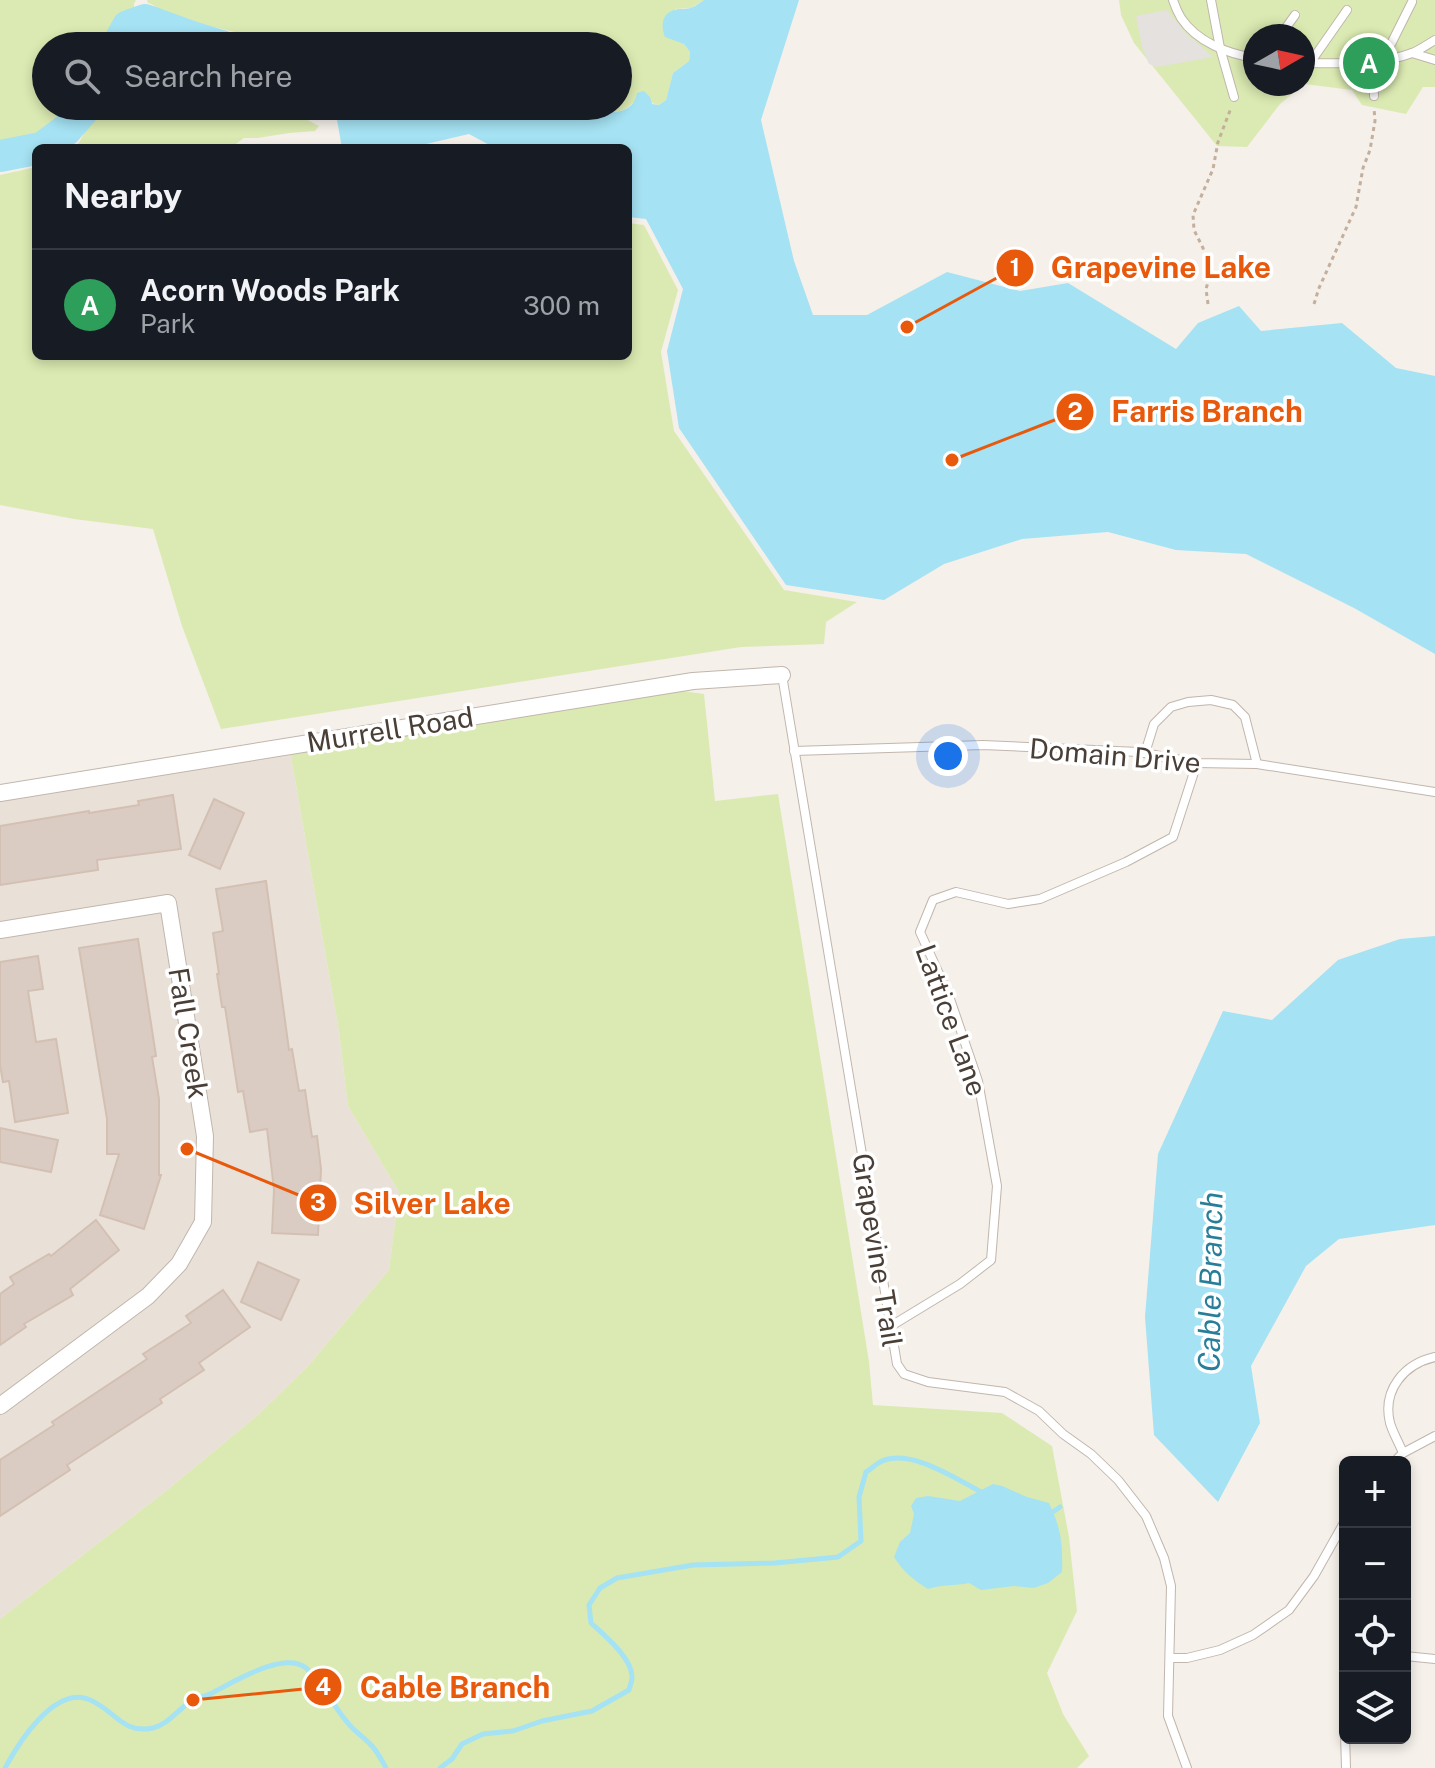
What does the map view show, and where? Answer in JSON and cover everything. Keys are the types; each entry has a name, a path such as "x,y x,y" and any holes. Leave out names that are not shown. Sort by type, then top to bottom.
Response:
{"street":[{"name":"Murrell Road","path":"0,793 693,681 782,675"},
{"name":"Fall Creek","path":"0,930 168,903 205,1136 203,1222 179,1264 148,1296 0,1406"}],"lane":[{"path":"1173,0 1181,18 1207,43 1243,56"},
{"path":"1211,0 1234,97"},
{"path":"1374,96 1378,60 1412,2"},
{"path":"1315,51 1347,10"},
{"path":"1289,24 1295,15"},
{"path":"1315,63 1378,60 1412,53 1435,40"},
{"path":"1412,53 1435,60"},
{"name":"Grapevine Trail","path":"782,675 897,1364 904,1374 928,1382 1005,1392 1039,1411 1118,1480 1146,1516 1164,1558 1171,1586 1168,1716 1187,1768"},
{"path":"1145,753 1154,724 1171,707 1211,700 1233,705 1245,717 1257,764"},
{"name":"Domain Drive","path":"794,751 983,745 1145,753 1197,763 1257,764 1435,792"},
{"name":"Lattice Lane","path":"891,1326 960,1284 991,1260 995,1228 997,1186 978,1081 949,996 920,932 933,900 956,892 1008,904 1040,899 1126,862 1173,837 1197,763"},
{"path":"1403,1453 1390,1424 1388,1405 1391,1391 1402,1375 1420,1360 1435,1357"},
{"path":"1400,1456 1435,1436"},
{"path":"1170,1658 1187,1658 1220,1650 1253,1635 1289,1610 1314,1576 1341,1528"},
{"path":"1411,1657 1435,1659"},
{"path":"1345,1744 1346,1768"}],"path":[{"path":"1314,304 1356,207 1375,121 1374,96"},
{"path":"1208,304 1206,289 1210,275 1203,248 1194,230 1193,215 1213,169 1218,142 1234,97"}],"shaded area":[{"path":"1167,10 1185,32 1213,57 1157,67 1149,64 1136,16"},
{"path":"289,745 339,1031 348,1106 399,1192 389,1270 308,1366 257,1416 166,1491 0,1619 0,799"}],"green space":[{"path":"0,0 136,0 134,10 113,32 32,32 32,120 55,120 38,134 0,146"},
{"path":"147,0 704,0 691,8 675,9 684,44 690,52 689,61 673,73 666,100 659,105 636,99 632,104 632,32 235,32 164,18"},
{"path":"1119,0 1435,0 1435,87 1423,87 1406,114 1362,105 1352,90 1315,85 1315,24 1243,24 1243,96 1290,96 1247,147 1217,146 1134,43 1121,15"},
{"path":"91,120 307,120 319,126 315,131 244,138 236,144 78,144"},
{"path":"32,168 32,360 632,360 632,224 644,225 678,290 661,352 674,431 784,590 857,602 826,622 824,644 741,647 221,729 182,626 153,529 0,505 0,175"},
{"path":"682,691 704,694 715,801 778,794 869,1362 873,1405 1002,1413 1052,1446 1069,1537 1077,1611 1047,1673 1063,1714 1089,1756 1077,1768 0,1768 0,1619 166,1491 257,1416 308,1366 389,1270 399,1192 348,1106 339,1031 289,745"}],"water":[{"path":"704,0 799,0 761,120 794,261 813,315 867,315 947,272 1020,291 1068,283 1176,349 1198,323 1239,306 1261,331 1342,323 1396,368 1435,376 1435,654 1354,608 1246,554 1176,550 1108,532 1022,539 944,564 884,600 786,585 679,428 667,351 683,289 646,219 632,217 632,144 488,144 469,134 426,144 341,144 337,120 632,120 632,103 637,93 644,91 652,104 659,105 666,100 673,73 689,61 690,52 684,44 665,37 663,25 664,18 670,12 691,8"},
{"path":"1435,936 1435,1225 1339,1239 1306,1266 1251,1366 1260,1423 1218,1502 1154,1435 1145,1317 1158,1154 1223,1011 1272,1020 1338,960 1400,939"},
{"path":"993,1484 1049,1503 1060,1536 1062,1572 1048,1583 1034,1588 1014,1586 981,1590 969,1583 928,1589 901,1567 894,1557 900,1542 910,1533 914,1514 911,1506 916,1498 928,1496 960,1501"}],"building":[{"path":"173,795 181,849 97,860 98,870 0,885 0,826 139,805 138,801"},
{"path":"214,799 244,813 220,869 189,855"},
{"path":"266,881 289,1050 292,1049 299,1091 305,1090 312,1137 317,1136 321,1169 318,1235 272,1233 274,1190 267,1129 250,1132 243,1091 238,1092 217,974 213,933 223,931 216,889"},
{"path":"138,939 156,1056 152,1057 159,1099 161,1175 144,1229 100,1215 119,1154 107,1154 107,1119 79,948"},
{"path":"38,956 43,989 28,991 36,1042 56,1039 68,1113 15,1122 9,1081 3,1082 0,1065 0,962"},
{"path":"0,1128 58,1140 51,1172 0,1162"},
{"path":"96,1220 119,1250 70,1289 73,1295 24,1324 26,1327 0,1345 0,1294 14,1284 10,1277 49,1254 51,1256"},
{"path":"258,1262 299,1280 281,1320 241,1302"},
{"path":"223,1290 250,1327 199,1363 204,1370 160,1399 162,1403 67,1465 70,1470 0,1516 0,1460 147,1359 143,1354 191,1323 186,1316"}],"waterway":[{"path":"125,32 128,26 145,20 178,32"},
{"path":"47,144 75,120"},
{"path":"0,156 32,150"},
{"name":"Cable Branch","path":"440,1768 452,1759 462,1744 483,1734 513,1731 542,1721 592,1711 629,1690 631,1670 616,1647 591,1623 589,1605 600,1588 617,1578 693,1565 775,1563 838,1557 861,1541 859,1497 866,1472 882,1461 894,1458 921,1462 985,1494"},
{"name":"Cable Branch","path":"1050,1514 1060,1507"},
{"name":"Cable Branch","path":"5,1768 39,1719 63,1701 75,1697 88,1699 133,1728 153,1728 195,1699 258,1670 285,1663 296,1663 312,1674 349,1725 374,1749 386,1768"}],"place":[{"name":"Acorn Woods Park","path":"1369,63"},
{"name":"Grapevine Lake","path":"907,327"},
{"name":"Farris Branch","path":"952,460"},
{"name":"Silver Lake","path":"187,1149"},
{"name":"Cable Branch","path":"193,1700"}]}
